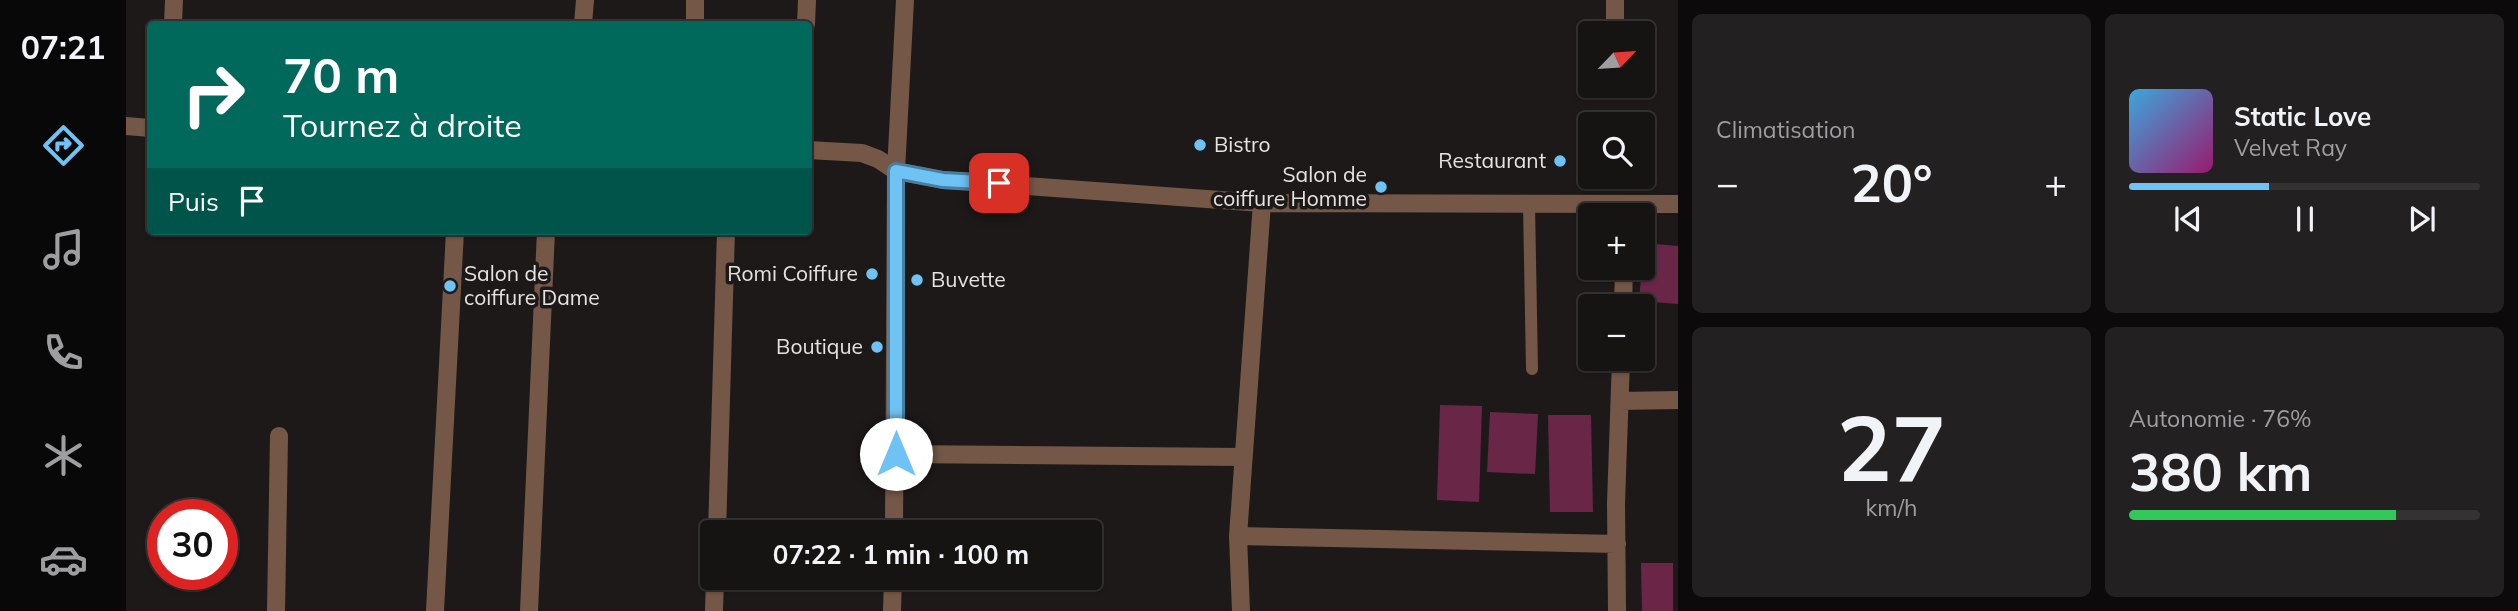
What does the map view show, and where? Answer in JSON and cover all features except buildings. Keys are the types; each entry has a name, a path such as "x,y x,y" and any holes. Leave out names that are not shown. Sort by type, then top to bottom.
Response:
{"street":[{"path":"173,21 174,0"},
{"path":"583,21 584,0"},
{"path":"695,0 695,21"},
{"path":"806,21 807,0"},
{"path":"894,520 896,171 905,0"},
{"path":"1615,0 1615,21"},
{"path":"126,126 147,128"},
{"path":"812,150 862,153 878,159 896,171 943,180 1262,203 1578,208"},
{"path":"1241,611 1238,536 1262,203"},
{"path":"1655,207 1678,204"},
{"path":"435,611 455,235"},
{"path":"529,611 546,235"},
{"path":"717,520 726,235"},
{"path":"1617,611 1621,371"},
{"path":"1620,401 1678,400"},
{"path":"276,611 279,436"},
{"path":"896,454 1243,457"},
{"path":"1238,536 1617,544"},
{"path":"715,611 716,590"},
{"path":"892,611 893,590"}],"lane":[{"path":"1529,205 1532,369"}],"place":[{"name":"Bistro","path":"1200,145"},
{"name":"Restaurant","path":"1560,161"},
{"name":"Salon de coiffure Homme","path":"1381,187"},
{"name":"Romi Coiffure","path":"872,274"},
{"name":"Buvette","path":"917,280"},
{"name":"Salon de coiffure Dame","path":"450,286"},
{"name":"Boutique","path":"877,347"}],"route":[{"path":"896,454 896,171 943,180 999,183"}]}
